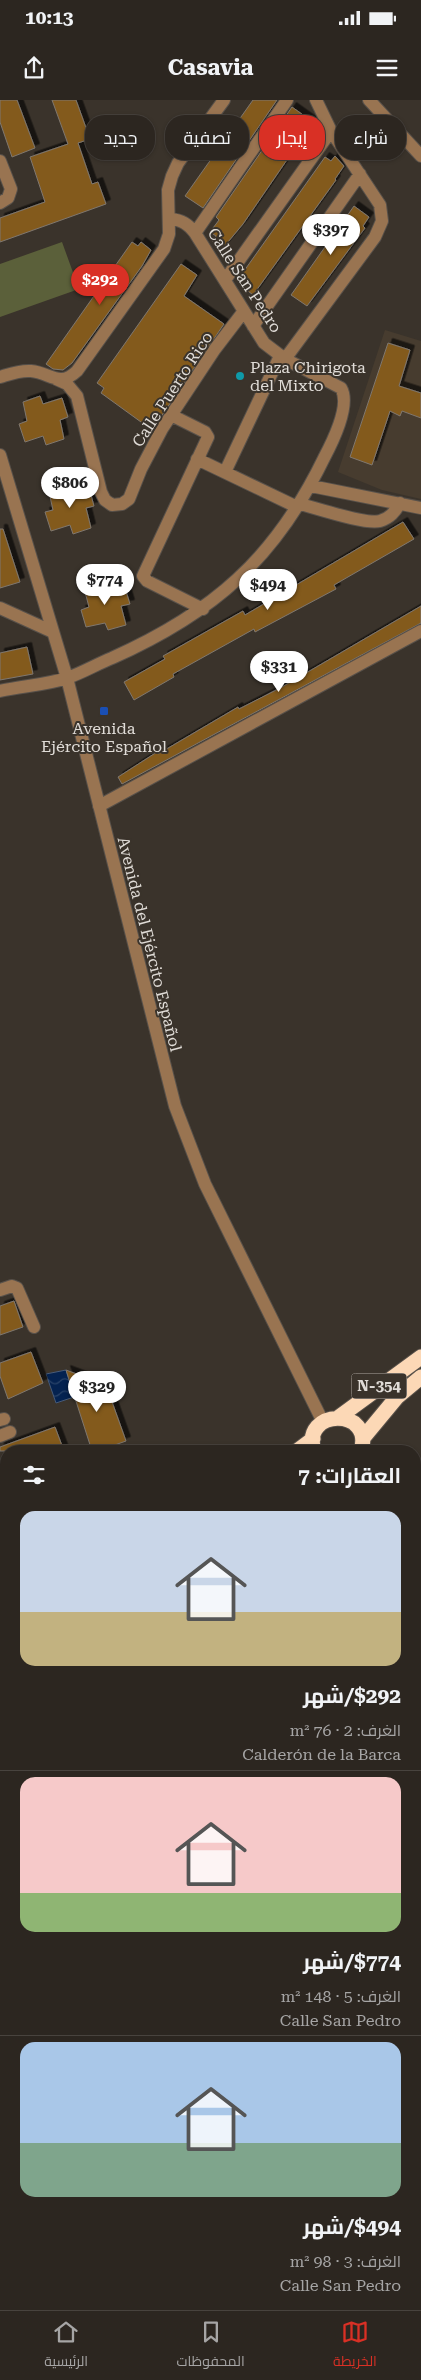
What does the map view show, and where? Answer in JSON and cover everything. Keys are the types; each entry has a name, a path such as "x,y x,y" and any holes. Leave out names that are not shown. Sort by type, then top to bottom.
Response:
{"highway":[{"name":"N-354","path":"323,1422 339,1418 421,1357"},
{"name":"N-354","path":"362,1445 397,1397 421,1377"},
{"name":"N-354","path":"339,1418 355,1424 362,1445"},
{"path":"314,1445 323,1422"}],"street":[{"path":"0,377 24,370 62,380 70,378 77,371 164,249 169,234 170,219 168,205 172,176 178,163 224,100"},
{"path":"195,233 287,100"},
{"path":"225,472 282,357 380,229 382,221 380,205 331,131 316,100"},
{"path":"369,100 421,156"},
{"path":"225,280 331,131"},
{"path":"0,162 11,194 0,203"},
{"path":"253,326 360,174"},
{"name":"Calle San Pedro","path":"0,691 66,678 143,644 203,609 256,562 279,534 311,486 330,446 345,404 345,395 341,388 282,357 264,342 195,233 180,220 170,219"},
{"name":"Calle Puerto Rico","path":"52,377 67,384 78,396 104,500 112,505 122,504 129,499 151,449 171,415 215,349 244,311"},
{"path":"171,415 207,433 208,437 142,576 147,581 203,609"},
{"name":"Avenida del Ejército Español","path":"0,455 66,678 164,1066 186,1138 205,1184 323,1422"},
{"path":"197,459 298,506 370,522 388,518 400,504"},
{"path":"311,486 421,508"},
{"path":"0,608 53,632"},
{"path":"99,806 421,631"},
{"path":"0,1290 12,1286 17,1288 34,1327"}],"shaded area":[{"path":"385,330 421,341 421,499 382,490 338,472"}],"green space":[{"path":"62,242 79,289 0,317 0,264"}],"water":[{"path":"66,1370 74,1397 56,1403 46,1374"}],"building":[{"path":"0,100 17,100 35,148 12,157 0,122"},
{"path":"52,100 76,100 85,125 85,141 78,143 92,184 98,182 106,204 0,242 0,218 45,202 30,157 68,144"},
{"path":"253,100 277,100 267,115 259,115 259,126 249,141 249,115 242,115"},
{"path":"292,107 303,115 286,115"},
{"path":"259,155 259,160 287,160 243,224 223,248 212,241 216,236 210,232 219,220 216,217"},
{"path":"335,156 335,160 339,160 344,166 336,180 253,295 243,287 246,283 239,278 323,160 325,160 325,157 331,161"},
{"path":"210,160 236,160 203,208 185,196"},
{"path":"354,206 369,217 363,226 365,228 307,306 291,295"},
{"path":"132,242 138,246 141,242 151,250 142,266 72,363 63,370 53,369 46,364"},
{"path":"181,264 197,275 184,296 224,324 152,430 101,393 104,388 97,383"},
{"path":"388,343 410,350 399,386 421,393 421,418 402,411 400,416 390,411 372,465 350,457"},
{"path":"40,396 43,404 62,398 68,417 60,420 64,439 46,445 43,436 25,442 19,424 27,421 23,402"},
{"path":"67,485 69,492 89,488 94,506 86,508 91,528 73,534 70,525 51,531 45,512 53,510 49,492"},
{"path":"403,522 414,539 334,585 336,589 255,632 254,629 173,674 174,677 134,700 124,682 165,659 163,656 243,611 245,615"},
{"path":"0,529 3,529 20,582 0,588"},
{"path":"103,582 105,589 124,585 130,604 121,606 126,625 108,630 105,623 86,627 81,610 89,607 84,588"},
{"path":"421,606 421,623 122,784 118,777 157,752 158,754 238,707 239,709 282,687"},
{"path":"27,647 33,674 0,680 0,653"},
{"path":"14,1301 23,1327 0,1335 0,1306"},
{"path":"31,1352 43,1383 8,1399 0,1376 0,1363"},
{"path":"66,1370 106,1385 126,1441 115,1445 90,1445"},
{"path":"55,1427 62,1445 6,1445"}],"place":[{"name":"Plaza Chirigota del Mixto","path":"240,376"},
{"name":"Avenida Ejército Español","path":"104,711"}]}
